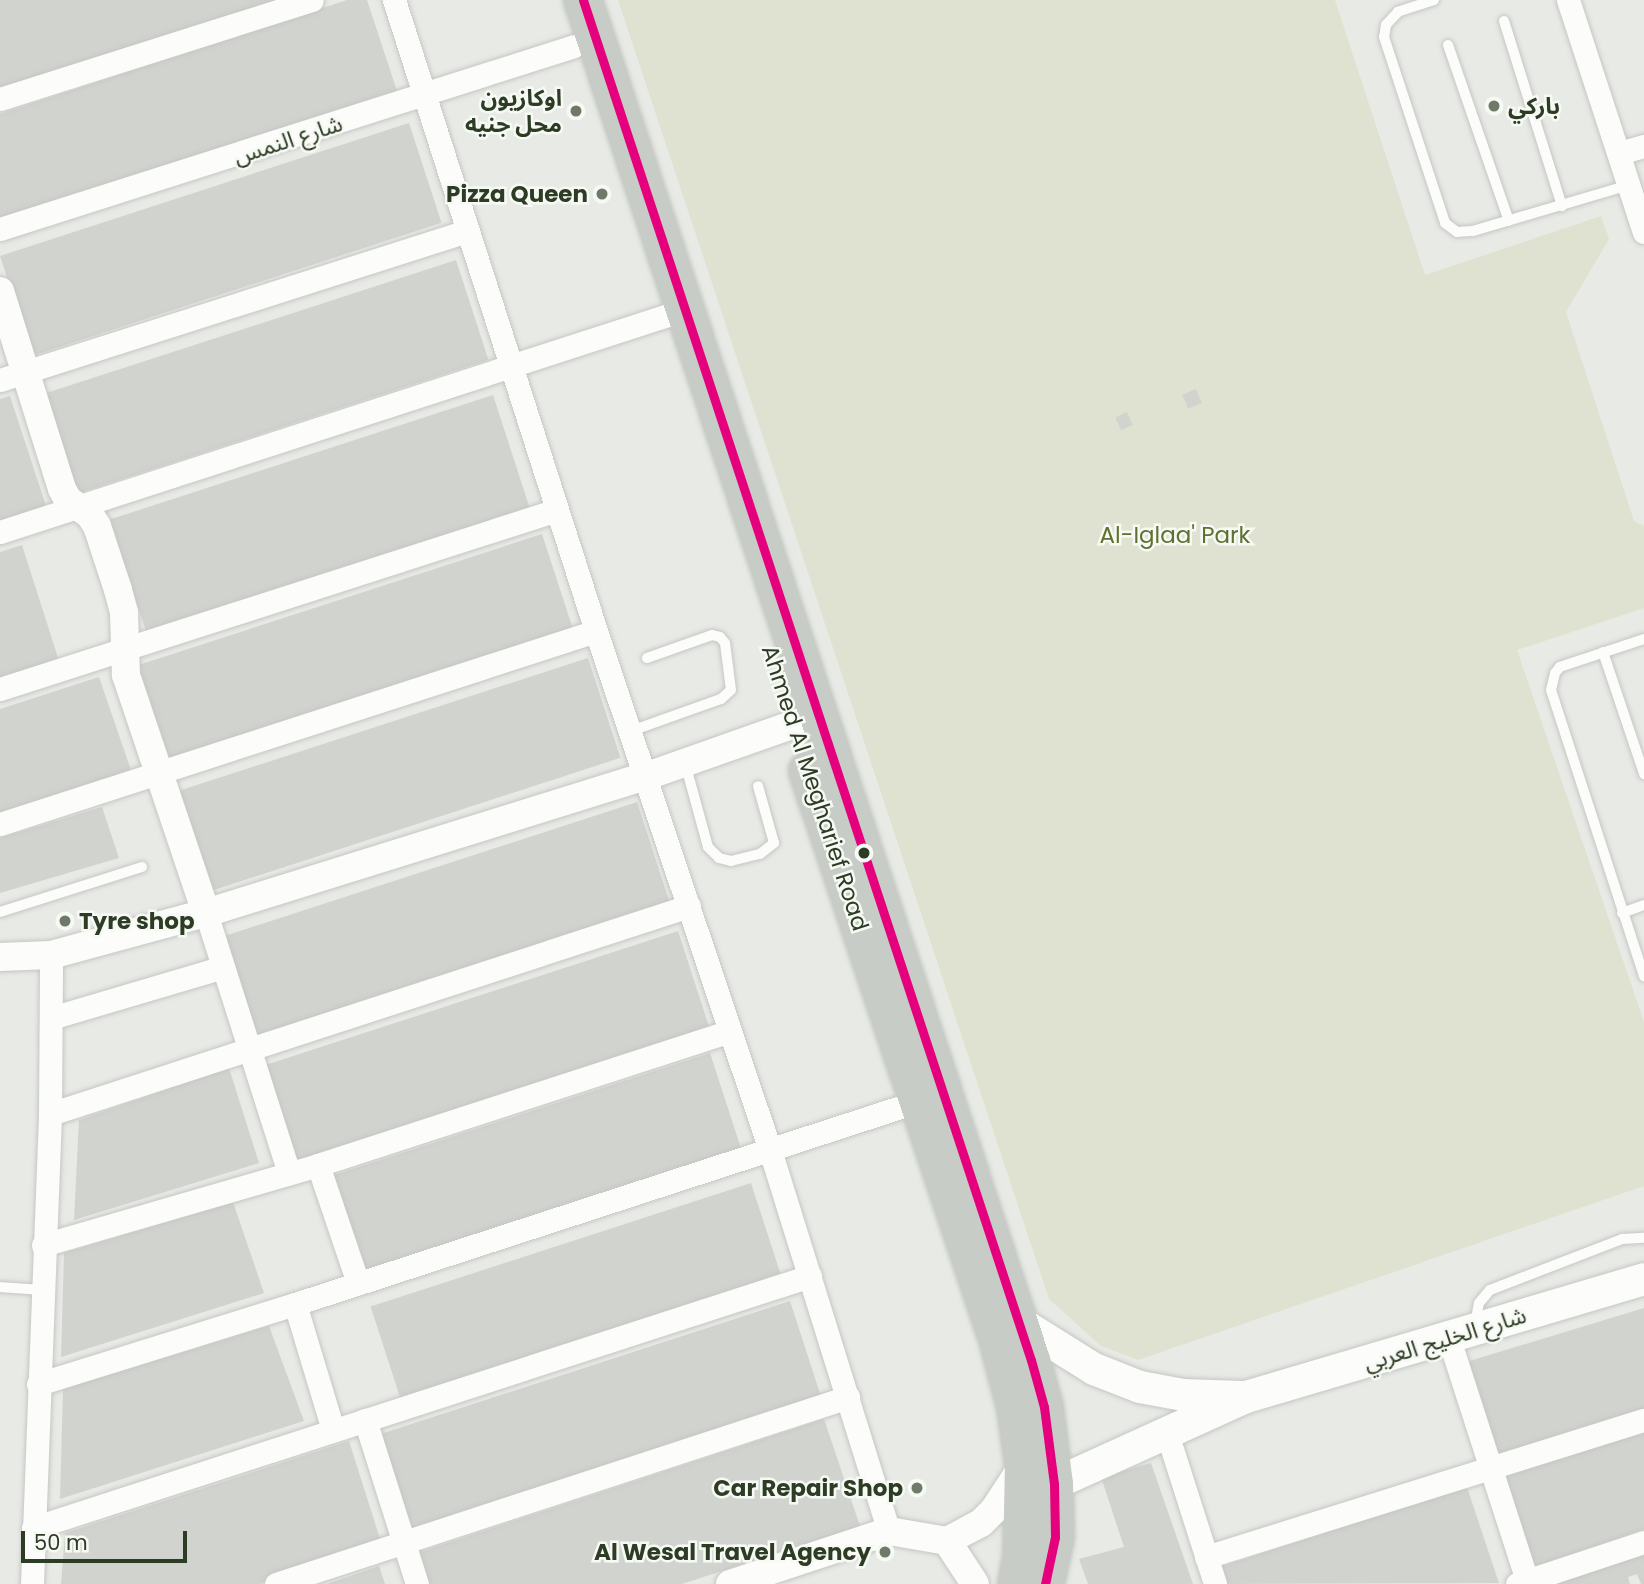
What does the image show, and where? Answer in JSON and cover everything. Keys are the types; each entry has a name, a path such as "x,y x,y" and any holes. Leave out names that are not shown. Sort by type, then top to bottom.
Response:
{"highway":[{"name":"Ahmed Al Megharief Road","path":"559,0 806,720 1019,1322 1044,1407 1039,1474 1017,1584"},
{"name":"Ahmed Al Megharief Road","path":"583,0 806,720 916,1101 998,1339 1016,1407 1039,1474 1055,1537 1045,1584"}],"main road":[{"name":"شارع الخليج العربي","path":"1039,1474 1246,1397 1644,1279"},
{"name":"شارع الخليج العربي","path":"1019,1322 1094,1369 1140,1387 1182,1395 1246,1397"}],"street":[{"path":"0,99 312,0"},
{"path":"394,0 596,631 647,776 770,1150 889,1531"},
{"path":"1572,1 1644,232"},
{"name":"شارع النمس","path":"0,229 425,96 574,46"},
{"path":"1619,153 1644,146"},
{"path":"0,380 468,231"},
{"path":"0,292 62,489 76,508 89,515 96,526 118,590 124,614 126,675 160,772 289,1173"},
{"path":"0,532 668,316"},
{"path":"0,690 557,510"},
{"path":"0,824 596,631"},
{"path":"0,957 51,955 206,913 647,776 806,720"},
{"path":"50,1114 689,906"},
{"path":"32,1584 50,1114 51,955"},
{"path":"51,1018 223,967"},
{"path":"43,1245 318,1165 730,1031"},
{"path":"38,1384 295,1304 916,1101"},
{"path":"318,1165 358,1283"},
{"path":"33,1528 810,1276"},
{"path":"295,1304 333,1430"},
{"path":"1462,1335 1491,1466 1524,1583 1644,1542"},
{"path":"276,1584 848,1397"},
{"path":"365,1420 417,1584"},
{"path":"1206,1557 1644,1420"},
{"path":"1172,1449 1215,1584"},
{"path":"730,1584 889,1531 947,1541 981,1523 1039,1474"},
{"path":"947,1541 975,1584"}],"lane":[{"path":"1434,0 1398,12 1386,25 1384,37 1445,223 1457,232 1509,221 1629,185"},
{"path":"1504,21 1562,206"},
{"path":"1448,45 1509,221"},
{"path":"631,731 721,699 731,690 724,643 720,637 712,635 647,658"},
{"path":"1644,639 1560,667 1555,673 1552,690 1644,976"},
{"path":"1603,652 1644,774"},
{"path":"685,763 708,847 719,858 731,861 760,854 774,843 758,786"},
{"path":"0,912 142,867"},
{"path":"1622,913 1644,905"},
{"path":"1462,1335 1479,1303 1490,1290 1622,1239 1644,1238"},
{"path":"0,1287 42,1290"}],"green space":[{"name":"Al-Iglaa' Park","path":"618,0 1335,0 1425,275 1601,216 1609,239 1566,312 1634,521 1644,526 1644,608 1517,650 1644,1022 1644,1186 1138,1360 1101,1346 1049,1299"}],"building":[{"path":"0,0 282,0 0,94"},
{"path":"347,0 367,0 398,94 0,224 0,114"},
{"path":"409,123 441,223 32,356 0,256"},
{"path":"456,260 488,360 76,494 43,394"},
{"path":"1196,389 1202,403 1188,409 1182,395"},
{"path":"493,395 530,509 147,634 110,520"},
{"path":"10,396 48,512 0,528 0,399"},
{"path":"1127,412 1133,425 1121,430 1115,417"},
{"path":"542,534 574,634 162,768 129,668"},
{"path":"22,545 60,664 0,683 0,552"},
{"path":"588,658 620,758 208,892 175,792"},
{"path":"99,677 134,779 0,820 0,709"},
{"path":"637,802 669,902 257,1036 224,936"},
{"path":"102,807 119,858 0,893 0,838"},
{"path":"678,931 710,1031 298,1165 265,1065"},
{"path":"710,1053 741,1148 360,1272 330,1177"},
{"path":"229,1068 259,1163 74,1220 79,1120"},
{"path":"751,1183 782,1278 401,1402 371,1307"},
{"path":"233,1202 264,1293 61,1357 64,1253"},
{"path":"790,1301 822,1400 411,1533 379,1434"},
{"path":"1644,1308 1644,1409 1496,1457 1466,1362"},
{"path":"269,1326 304,1421 60,1499 63,1389"},
{"path":"824,1419 860,1526 682,1584 424,1584 414,1554"},
{"path":"1644,1430 1644,1529 1529,1570 1499,1477"},
{"path":"349,1441 381,1542 260,1584 61,1584 65,1533"},
{"path":"1151,1463 1193,1584 1088,1584 1079,1559 1124,1547 1101,1477"},
{"path":"1467,1487 1499,1583 1222,1584 1217,1568"},
{"path":"1644,1546 1644,1584 1641,1584 1637,1574 1628,1577 1630,1584 1541,1584"},
{"path":"379,1566 385,1584 327,1584"}],"transit line":[{"path":"583,0 1031,1360 1044,1407 1054,1484 1055,1537 1045,1584"}],"place":[{"name":"باركي","path":"1494,106"},
{"name":"اوكازيون محل جنيه","path":"576,111"},
{"name":"Pizza Queen","path":"602,194"},
{"name":"Tyre shop","path":"65,921"},
{"name":"Car Repair Shop","path":"917,1488"},
{"name":"Al Wesal Travel Agency","path":"885,1552"}]}
